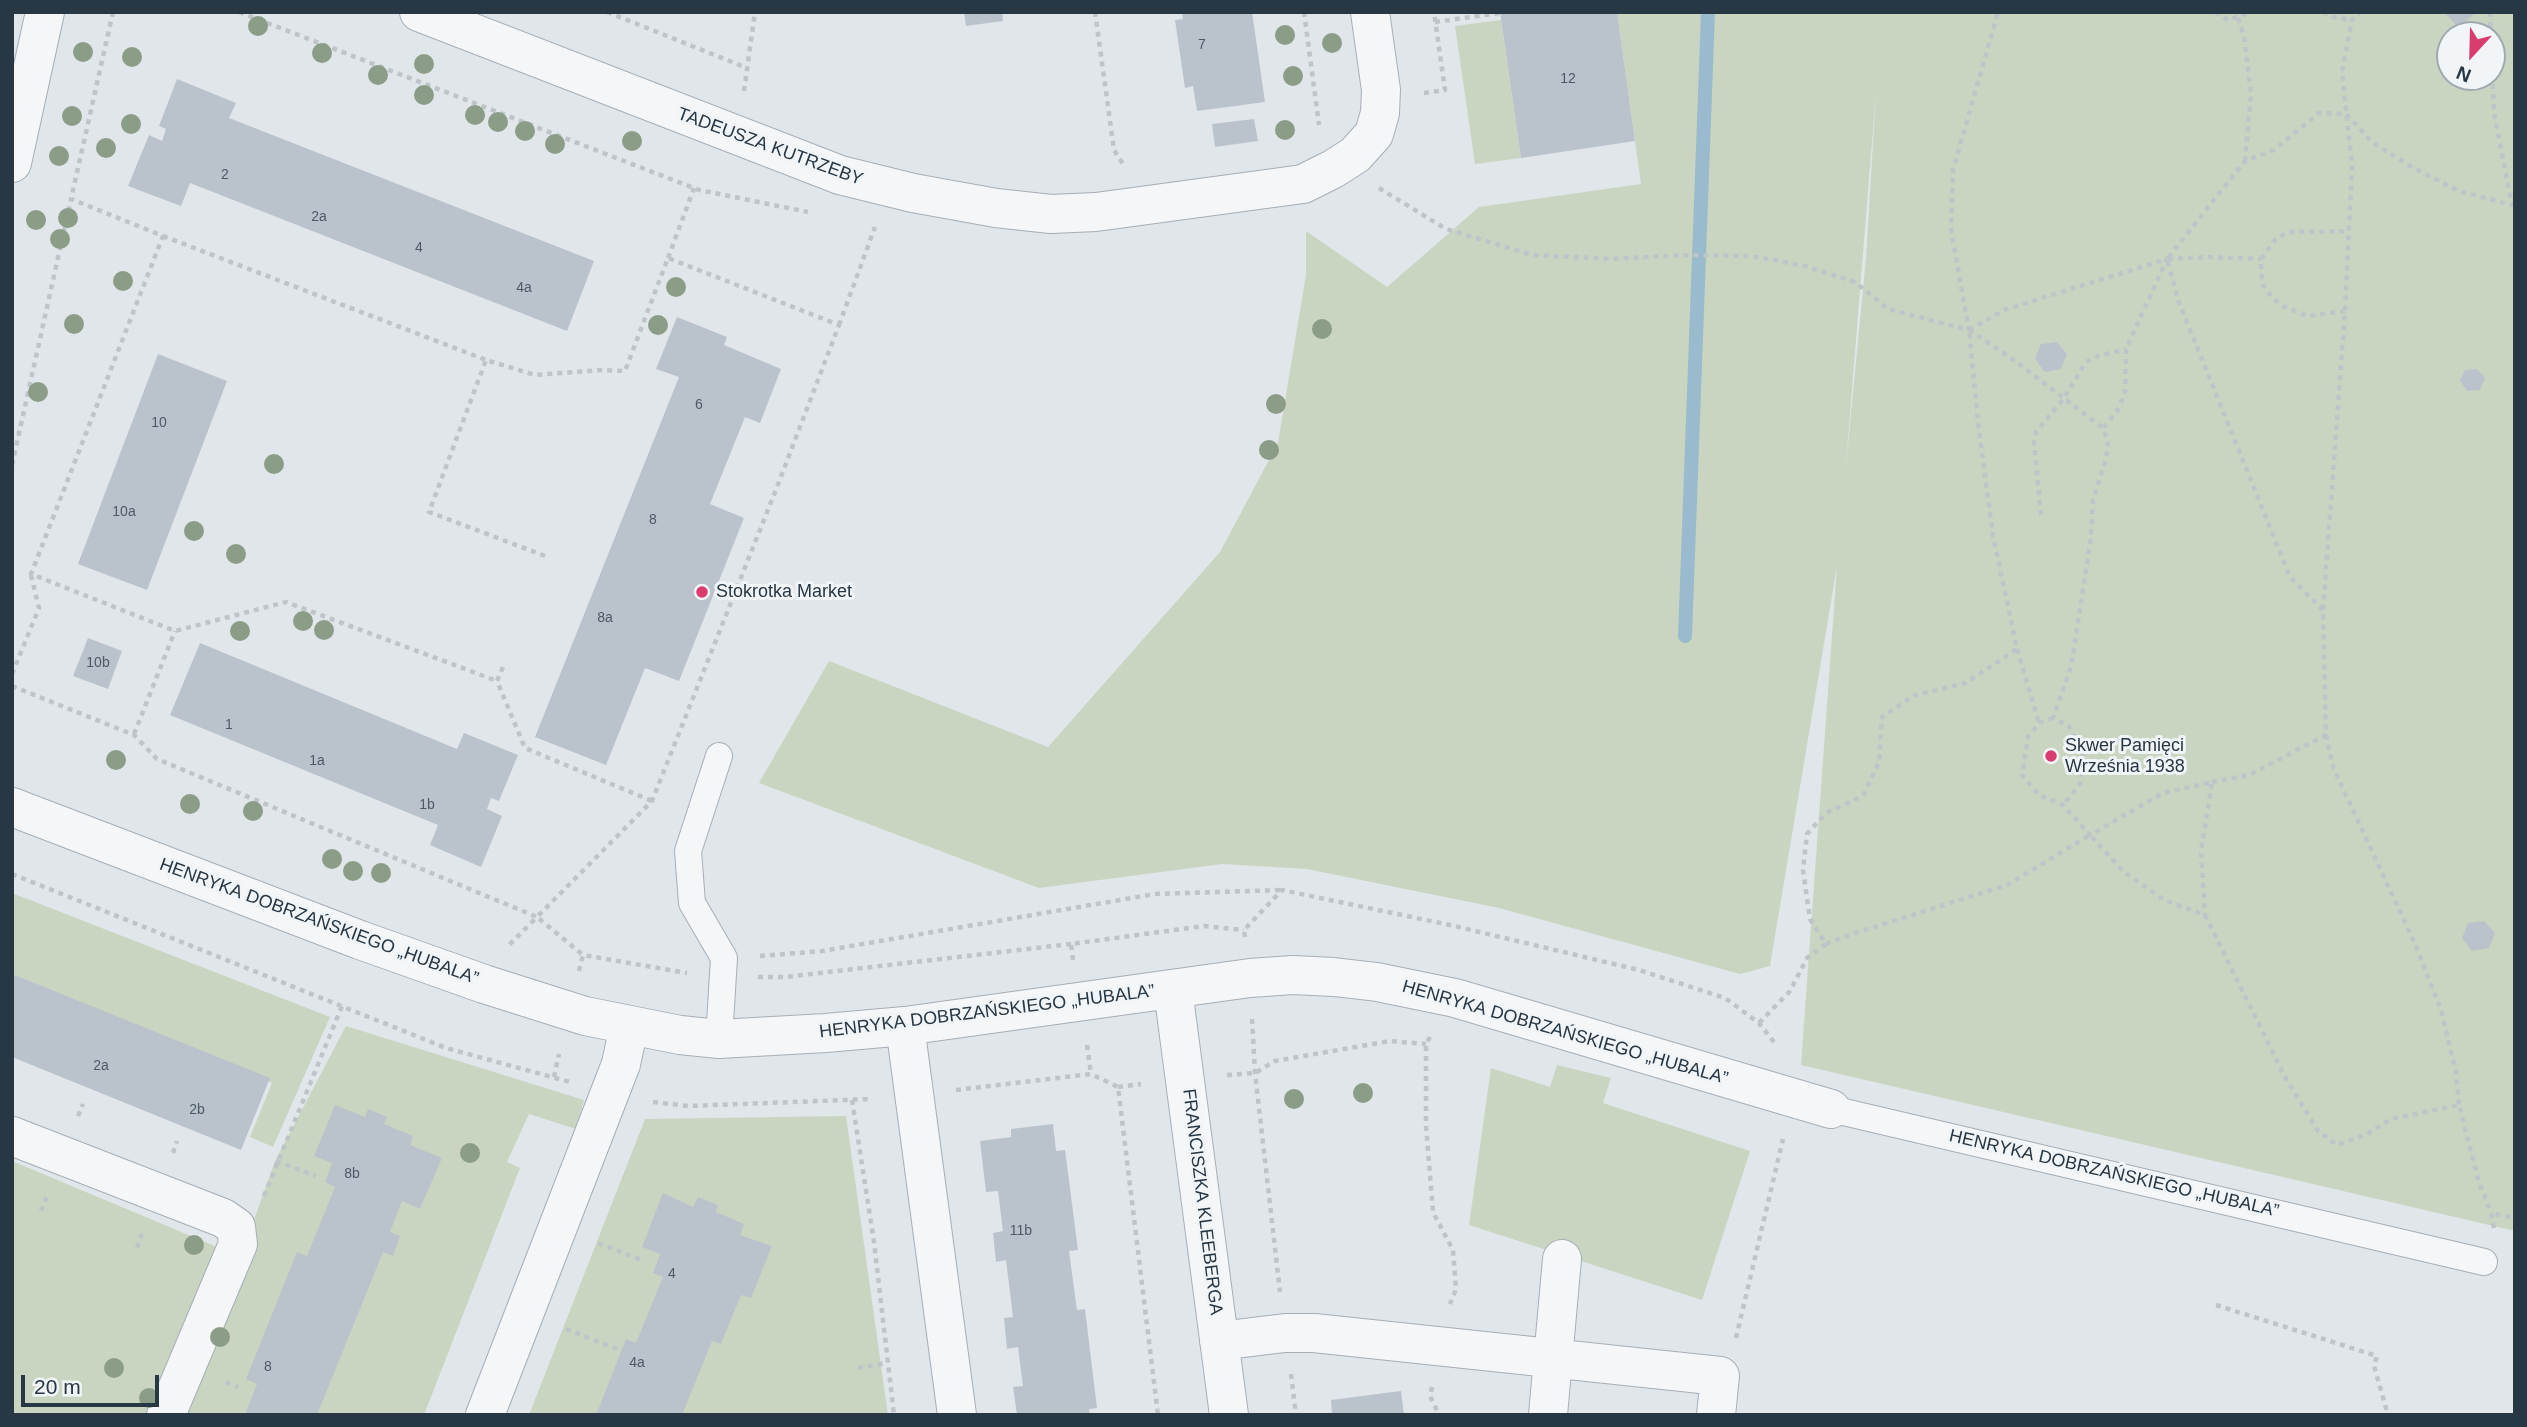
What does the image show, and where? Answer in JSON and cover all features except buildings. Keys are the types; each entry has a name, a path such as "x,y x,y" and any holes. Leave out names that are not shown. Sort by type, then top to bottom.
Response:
{"street":[{"path":"12,163 45,12"},
{"name":"TADEUSZA KUTRZEBY","path":"419,12 841,175 873,184 996,208 1051,214 1096,212 1303,184 1333,169 1355,155 1374,134 1380,113 1381,90 1370,12"},
{"name":"HENRYKA DOBRZAŃSKIEGO „HUBALA”","path":"12,807 360,940 570,1011 629,1026 719,1039 905,1026 1250,978 1293,975 1334,977 1377,982 1455,998 1831,1109"},
{"name":"FRANCISZKA KLEEBERGA","path":"1173,990 1229,1415"},
{"path":"485,1415 621,1064 629,1026"},
{"path":"905,1026 957,1415"},
{"path":"12,1136 223,1218 236,1227 237,1244 166,1415"},
{"path":"1548,1415 1562,1259"},
{"path":"1219,1341 1285,1333 1314,1333 1720,1376 1716,1415"}],"lane":[{"path":"719,756 688,851 692,903 724,967 719,1039"},
{"name":"HENRYKA DOBRZAŃSKIEGO „HUBALA”","path":"1831,1109 2484,1262"}],"path":[{"path":"12,465 113,12"},
{"path":"607,12 747,68"},
{"path":"738,136 755,12"},
{"path":"1095,12 1114,150 1125,166"},
{"path":"1304,12 1319,126 1313,146 1333,169 1374,184 1446,229 1533,255 1611,259 1690,255 1737,256 1805,266 1855,282 1888,309 1969,330 2011,358 2103,428 2108,442 2106,460 2093,500 2091,538 2071,667 2053,718"},
{"path":"1998,12 1953,170 1951,230 1969,330 1993,536 2017,649 2039,723"},
{"path":"2215,12 2228,20 2250,12"},
{"path":"2323,12 2333,17 2352,20"},
{"path":"2360,12 2352,20 2342,72 2352,166 2345,311 2323,610 2326,735 2333,767 2415,944 2441,1010 2456,1072 2459,1105 2478,1179 2491,1213"},
{"path":"1435,22 1500,13"},
{"path":"2238,18 2244,37 2251,93 2245,161"},
{"path":"2103,428 2118,410 2125,392 2126,349 2167,259 2245,161 2274,150 2319,113 2346,114 2372,142 2410,166 2459,191 2513,206 2494,113 2493,91"},
{"path":"71,200 486,360 535,375 625,371 694,188"},
{"path":"474,980 652,801 777,487 875,225"},
{"path":"2345,311 2307,316 2283,306 2273,299 2263,285 2261,259 2275,240 2288,232 2348,231"},
{"path":"12,674 39,608 31,574 163,236"},
{"path":"668,258 839,325"},
{"path":"1969,330 2004,310 2167,259 2261,259"},
{"path":"2167,259 2178,300 2290,577 2323,610"},
{"path":"2041,515 2034,442 2036,432 2064,398 2086,362 2126,349"},
{"path":"486,360 429,512 545,556"},
{"path":"31,574 175,631 286,602 497,681"},
{"path":"134,735 175,631"},
{"path":"1826,944 1810,919 1803,870 1807,834 1826,813 1863,796 1879,762 1882,717 1915,695 1966,683 2017,649"},
{"path":"503,667 497,681 525,748 652,801"},
{"path":"12,686 134,735 157,759 537,917 583,955 669,971 724,967 1155,894 1282,890 1450,925 1639,970 1725,998 1759,1023 1795,1068 1792,1097 1766,1214 1727,1374 1720,1376"},
{"path":"2063,804 2081,784 2083,757 2069,726 2053,718 2039,723 2028,737 2022,775 2039,795 2063,804 2123,871 2164,900 2205,915"},
{"path":"1759,1023 1790,991 1807,958 1826,944 1849,934 2007,884 2163,793 2249,775 2326,735"},
{"path":"2212,782 2202,851 2205,915 2285,1077 2318,1131 2337,1145 2367,1134 2391,1119 2459,1105"},
{"path":"12,874 446,1048 636,1100 688,1106 852,1100 1091,1074 1118,1087 1158,1415"},
{"path":"1282,890 1244,930 1250,978 1255,1073 1296,1415"},
{"path":"724,967 785,977 1071,944"},
{"path":"554,1077 583,955"},
{"path":"1439,1415 1430,1395 1439,1334 1456,1289 1453,1250 1433,1212 1426,1126 1426,1044 1455,998"},
{"path":"236,1227 254,1220 342,1006"},
{"path":"1255,1073 1275,1061 1390,1041 1426,1044"},
{"path":"852,1100 874,1242 894,1415"},
{"path":"276,1161 316,1176"},
{"path":"594,1241 644,1261"},
{"path":"2216,1305 2377,1356 2374,1366 2388,1415"},
{"path":"560,1326 617,1349"},
{"path":"858,1368 887,1363"}],"green space":[{"path":"1617,12 2515,12 2515,1231 1801,1065 1837,566 1770,966 1740,974 1499,908 1307,869 1222,864 1039,888 759,783 829,661 1048,747 1220,552 1278,443 1306,275 1306,231 1387,287 1479,207 1641,184","holes":["1876,92 1866,258 1846,465"]},
{"path":"1501,20 1521,158 1475,164 1455,26"},
{"path":"12,893 330,1017 273,1147 250,1137 272,1083 12,974"},
{"path":"346,1026 584,1100 576,1129 529,1114 507,1162 520,1168 424,1415 174,1415 254,1220 275,1161"},
{"path":"1557,1065 1611,1078 1603,1103 1750,1151 1702,1300 1469,1225 1491,1068 1550,1087"},
{"path":"846,1116 888,1415 529,1415 645,1119"},
{"path":"12,1161 222,1249 154,1415 12,1415"}],"waterway":[{"path":"1685,636 1708,12"}],"place":[{"name":"Stokrotka Market","path":"702,592"},
{"name":"Skwer Pamięci Września 1938","path":"2051,756"}]}
